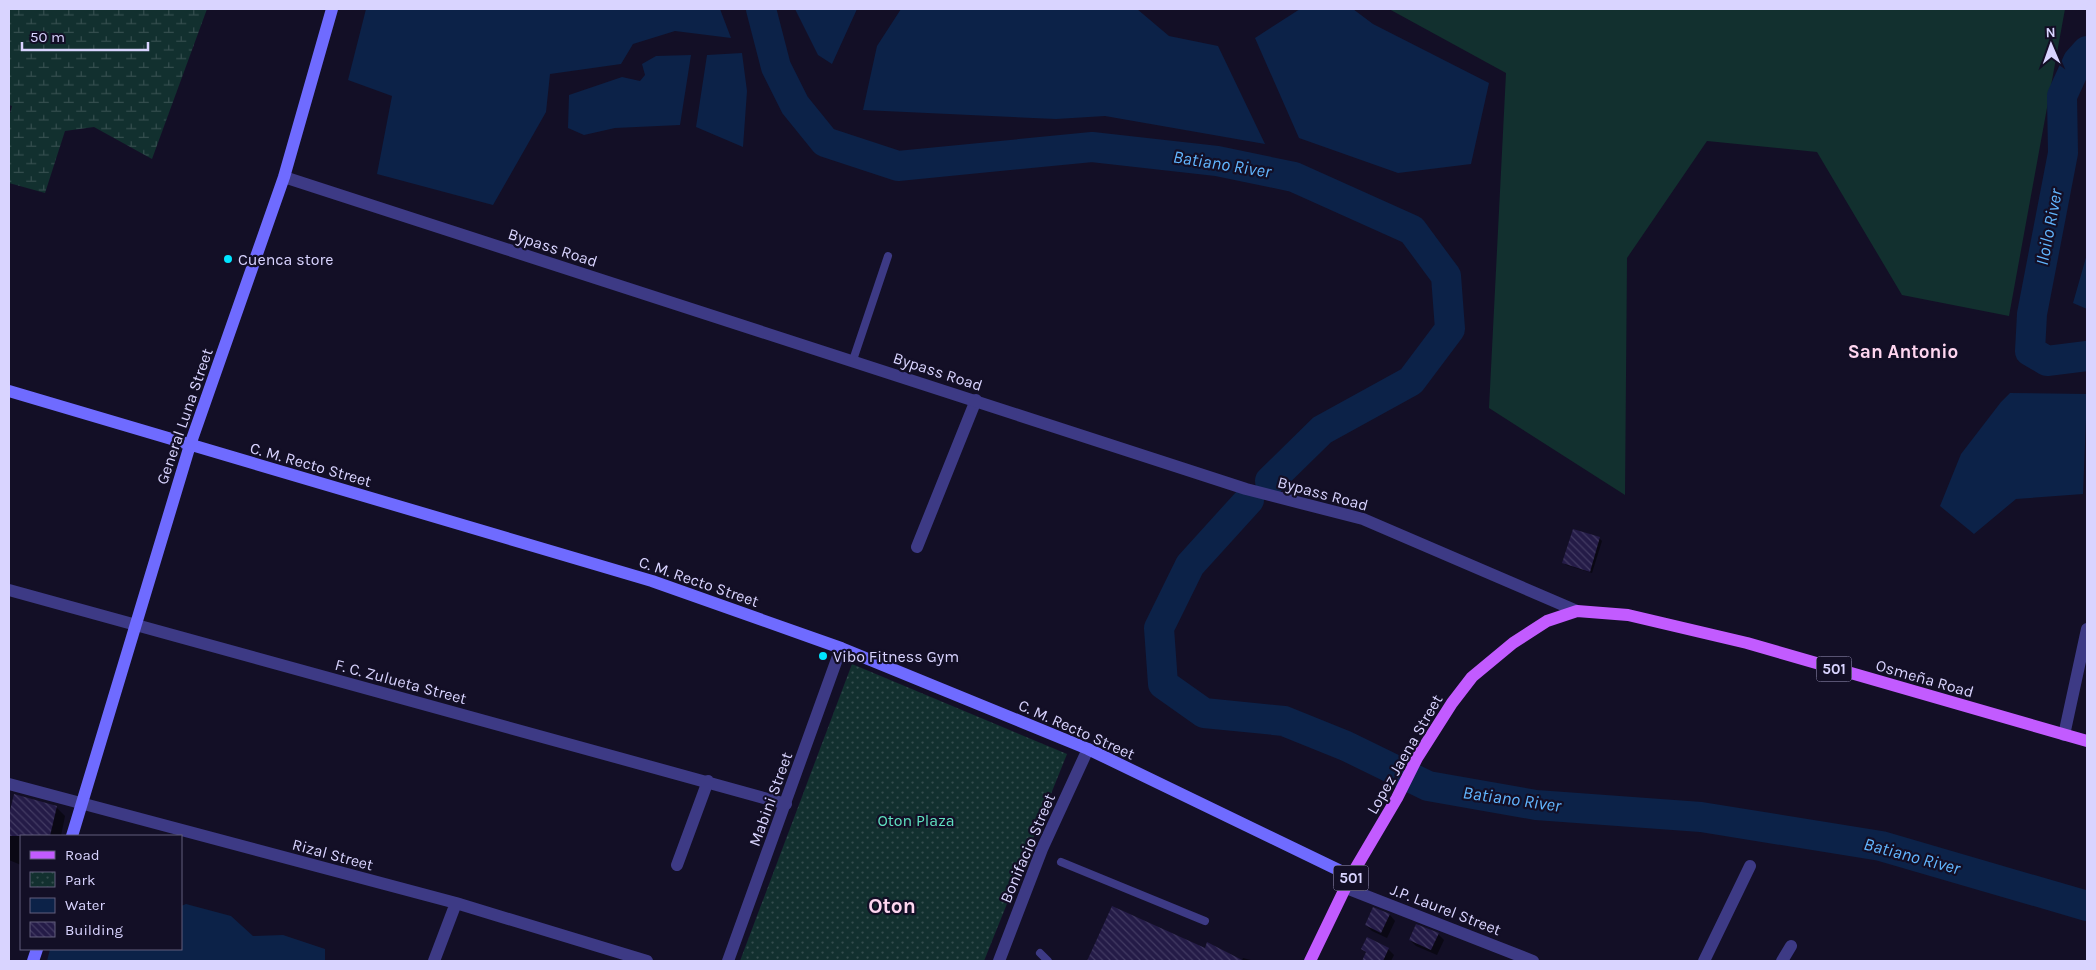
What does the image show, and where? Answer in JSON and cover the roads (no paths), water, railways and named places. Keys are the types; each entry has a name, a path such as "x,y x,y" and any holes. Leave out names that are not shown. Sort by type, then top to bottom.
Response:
{"main road":[{"name":"General Luna Street","path":"72,835 190,445 284,177 332,9"},
{"name":"C. M. Recto Street","path":"9,391 652,581 841,648 1088,749 1352,876"},
{"name":"Osmeña Road","path":"1577,610 1628,615 1747,644 2064,736 2087,741"},
{"name":"Lopez Jaena Street","path":"1310,961 1352,876 1417,758 1452,703 1472,677 1529,631 1547,620 1577,610"}],"street":[{"name":"Bypass Road","path":"284,177 1246,489 1363,519 1577,610"},
{"path":"917,547 976,400"},
{"name":"F. C. Zulueta Street","path":"9,590 134,626 708,781 786,804"},
{"path":"2064,736 2087,628"},
{"name":"Mabini Street","path":"728,961 841,648"},
{"name":"Bonifacio Street","path":"999,961 1042,849 1088,749"},
{"path":"677,866 708,781"},
{"name":"Rizal Street","path":"9,784 456,903 647,961"},
{"path":"1704,961 1750,866"},
{"name":"J.P. Laurel Street","path":"1346,888 1533,961"},
{"path":"434,961 456,903"},
{"path":"1782,961 1790,946"}],"lane":[{"path":"853,360 888,256"},
{"path":"1061,862 1205,921"},
{"path":"1040,953 1048,961"}],"water":[{"path":"366,9 720,9 731,38 675,31 633,44 621,64 550,74 546,112 493,205 377,174 392,96 348,80"},
{"path":"795,9 857,9 832,64 818,55"},
{"path":"901,9 1137,9 1169,36 1218,46 1265,144 1105,116 1056,119 863,110 877,46"},
{"path":"1300,9 1353,9 1373,24 1489,83 1471,164 1398,173 1299,138 1255,38"},
{"path":"742,53 747,91 743,147 696,127 707,55"},
{"path":"691,55 680,125 615,128 584,135 568,128 569,95 622,77 640,81 645,75 642,64 656,56"},
{"path":"2087,254 2087,309 2073,303"},
{"path":"2010,393 2087,394 2083,494 2016,499 1974,534 1940,506 1961,454"},
{"path":"186,904 231,916 253,936 283,935 325,949 325,961 47,961 50,950 182,950 182,906"}],"waterway":[{"name":"Batiano River","path":"761,9 776,67 795,105 825,142 898,166 1092,147 1217,161 1294,177 1412,230 1446,276 1450,329 1411,381 1322,430 1270,481"},
{"name":"Iloilo River","path":"2087,51 2078,61 2062,96 2063,153 2032,314 2030,351 2047,361 2087,356"},
{"name":"Batiano River","path":"1249,500 1190,565 1159,628 1163,684 1204,713 1284,721 1346,746 1428,786 1536,805 1701,817 1881,846 2087,906"}],"place":[{"name":"Cuenca store","path":"228,259"},
{"name":"Vibo Fitness Gym","path":"823,656"}],"district":[{"name":"San Antonio","path":"1903,351"},
{"name":"Oton","path":"892,906"}],"park label":[{"name":"Oton Plaza","path":"916,820"}]}
